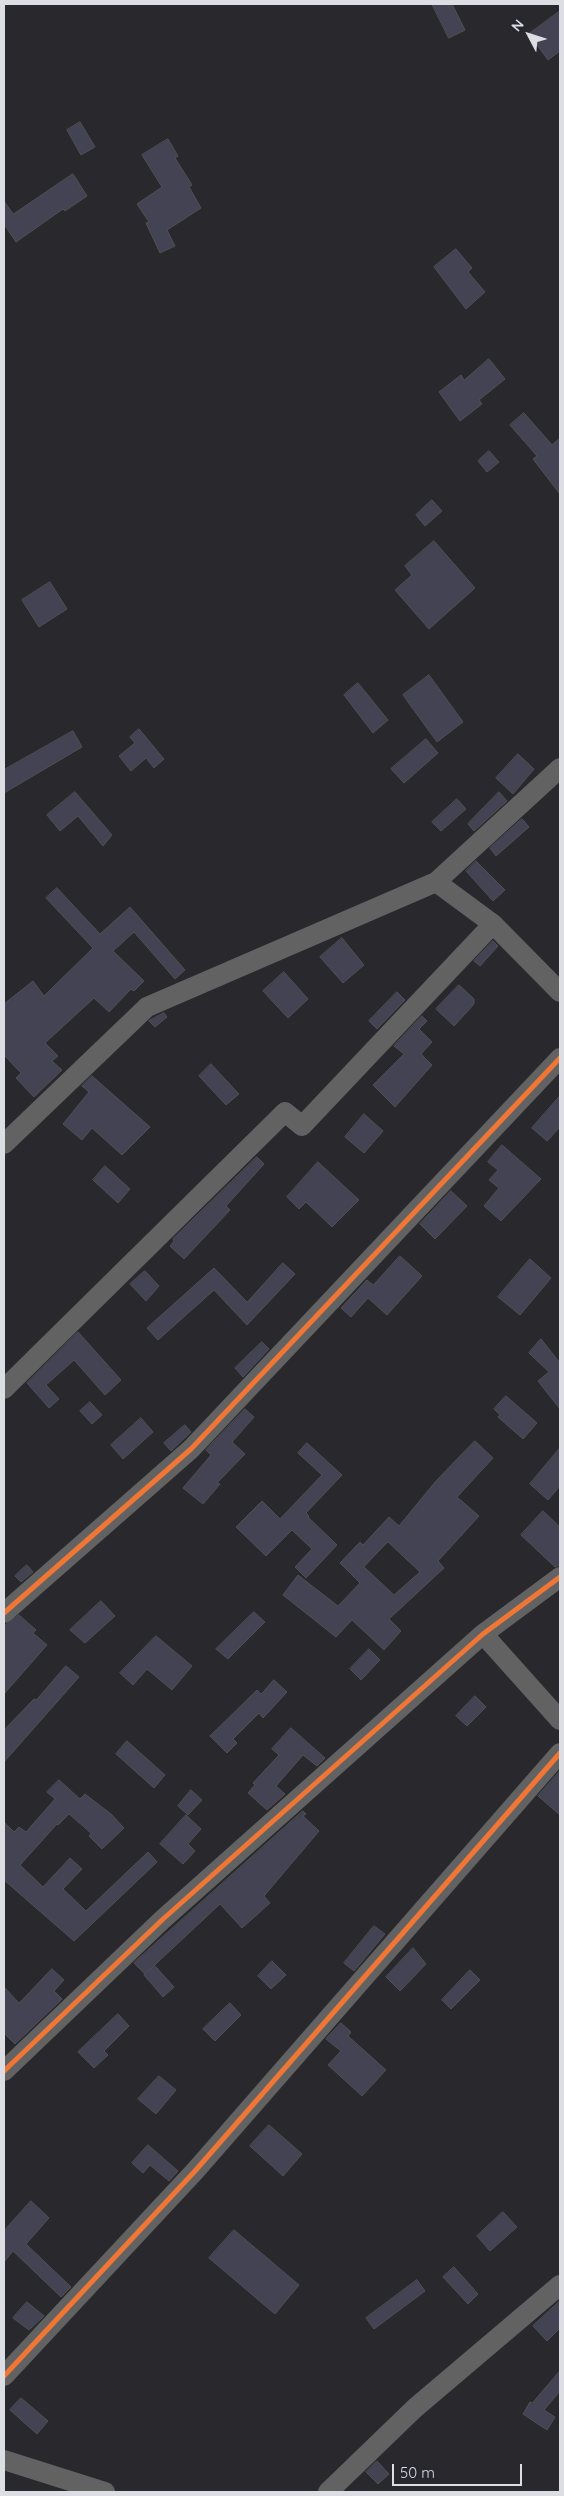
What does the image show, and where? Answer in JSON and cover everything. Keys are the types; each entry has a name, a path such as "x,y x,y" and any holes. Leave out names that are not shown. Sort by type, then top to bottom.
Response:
{"street":[{"path":"4,1144 148,1007 436,882 560,768"},
{"path":"436,882 493,924 560,992"},
{"path":"4,1389 285,1112 302,1126 493,924"},
{"path":"4,1612 191,1449 560,1058"},
{"path":"4,2071 162,1920 483,1634 560,1577"},
{"path":"483,1634 560,1720"},
{"path":"4,2376 195,2171 560,1753"},
{"path":"328,2492 415,2408 560,2285"},
{"path":"4,2460 105,2492"}],"building":[{"path":"432,4 452,4 465,30 449,38"},
{"path":"560,11 560,51 548,60 529,34"},
{"path":"80,122 95,147 81,155 67,130"},
{"path":"168,139 178,156 175,158 192,185 189,187 201,208 167,230 175,246 160,253 146,223 149,222 137,204 162,187 142,155"},
{"path":"73,174 87,196 65,211 63,209 16,242 4,224 4,201 13,214"},
{"path":"456,249 472,268 468,272 485,292 466,309 434,267"},
{"path":"489,359 505,379 479,400 482,404 460,421 439,392 461,375 464,380"},
{"path":"524,413 552,445 560,438 560,494 533,459 537,456 510,425"},
{"path":"489,451 499,462 487,472 478,461"},
{"path":"432,500 442,511 425,526 416,515"},
{"path":"434,541 475,588 429,629 395,590 412,575 405,566"},
{"path":"50,582 67,609 39,627 22,600"},
{"path":"429,675 463,722 437,742 403,695"},
{"path":"358,683 388,720 373,733 344,695"},
{"path":"139,729 164,759 154,768 146,758 131,771 119,756 135,743 130,737"},
{"path":"73,731 82,747 4,793 4,770"},
{"path":"426,739 438,753 404,783 391,769"},
{"path":"518,754 534,769 513,794 496,778"},
{"path":"75,792 112,835 103,846 78,816 60,831 47,815"},
{"path":"499,792 507,801 474,831 468,824"},
{"path":"457,799 466,809 441,831 432,822"},
{"path":"522,819 529,827 496,856 490,848"},
{"path":"476,861 505,890 493,901 466,871"},
{"path":"57,888 100,934 130,907 185,970 175,979 134,932 113,951 144,981 134,991 131,989 109,1012 94,998 45,1043 58,1056 52,1061 62,1070 34,1097 16,1078 21,1073 4,1055 4,1004 33,981 44,996 93,948 46,898"},
{"path":"342,938 364,965 343,983 320,957"},
{"path":"493,941 498,946 480,966 474,961"},
{"path":"284,972 308,999 288,1018 263,991"},
{"path":"459,985 474,999 474,1004 454,1026 436,1009"},
{"path":"397,992 405,1000 377,1029 369,1021"},
{"path":"164,1013 167,1017 155,1027 149,1021"},
{"path":"422,1016 427,1021 419,1029 432,1042 421,1054 432,1065 395,1107 373,1085 404,1054 394,1046"},
{"path":"211,1064 239,1094 226,1105 199,1076"},
{"path":"92,1076 150,1127 122,1155 92,1128 82,1140 63,1124 89,1092 82,1086"},
{"path":"560,1096 560,1127 547,1141 532,1128"},
{"path":"364,1114 383,1131 364,1153 345,1137"},
{"path":"502,1145 541,1179 501,1221 484,1206 499,1188 489,1180 498,1170 488,1162"},
{"path":"257,1157 264,1164 226,1206 230,1210 184,1259 170,1246 174,1241 173,1239"},
{"path":"318,1162 359,1200 332,1227 306,1202 299,1209 287,1197"},
{"path":"105,1166 130,1189 118,1203 93,1180"},
{"path":"451,1191 467,1206 435,1239 420,1224"},
{"path":"400,1256 422,1276 387,1315 368,1298 351,1317 341,1308 367,1280 373,1285"},
{"path":"530,1259 551,1278 520,1315 498,1297"},
{"path":"283,1263 295,1274 247,1325 214,1290 158,1340 147,1328 214,1268 247,1302"},
{"path":"145,1271 159,1286 146,1301 130,1284"},
{"path":"78,1332 121,1380 105,1395 74,1360 46,1385 59,1399 49,1408 27,1383"},
{"path":"541,1339 560,1363 560,1409 538,1381 549,1372 529,1353"},
{"path":"262,1342 269,1349 243,1377 235,1368"},
{"path":"506,1396 537,1423 523,1439 498,1417 500,1415 494,1409"},
{"path":"90,1402 102,1415 92,1424 80,1411"},
{"path":"245,1409 254,1417 232,1442 245,1454 217,1483 220,1484 203,1504 183,1488 211,1455 206,1450"},
{"path":"141,1418 153,1432 123,1459 111,1445"},
{"path":"185,1425 191,1432 171,1451 164,1443"},
{"path":"475,1441 493,1458 457,1497 479,1516 438,1561 444,1568 389,1619 401,1631 384,1650 352,1620 336,1637 283,1595 298,1575 338,1606 360,1583 340,1563 360,1542 363,1545 389,1517 399,1526 436,1481","holes":["388,1542 420,1572 394,1595 364,1567"]},
{"path":"307,1443 342,1475 306,1513 337,1545 306,1578 295,1567 312,1549 292,1530 266,1556 236,1527 262,1501 280,1519 322,1475 298,1453"},
{"path":"560,1448 560,1486 548,1500 530,1484"},
{"path":"543,1511 560,1527 560,1565 555,1567 521,1535"},
{"path":"27,1565 33,1572 21,1582 15,1576"},
{"path":"101,1601 115,1616 85,1643 70,1630"},
{"path":"254,1612 265,1622 228,1659 216,1649"},
{"path":"19,1615 36,1630 33,1633 47,1645 4,1694 4,1626"},
{"path":"156,1636 192,1666 172,1690 147,1669 133,1685 120,1673"},
{"path":"369,1649 380,1660 361,1680 350,1669"},
{"path":"66,1666 79,1677 4,1762 4,1730 34,1699 36,1700"},
{"path":"274,1680 287,1692 263,1718 259,1713 233,1739 237,1743 227,1753 210,1736 257,1690 261,1694"},
{"path":"475,1696 486,1707 467,1726 456,1716"},
{"path":"291,1728 325,1758 317,1766 303,1755 276,1786 285,1794 267,1810 248,1793 255,1785 253,1783 279,1755 272,1749"},
{"path":"127,1741 165,1775 154,1788 116,1754"},
{"path":"560,1771 560,1815 538,1796"},
{"path":"59,1780 80,1799 85,1794 111,1814 124,1828 102,1849 89,1836 91,1833 69,1814 57,1824 20,1865 43,1887 70,1858 82,1869 63,1889 86,1911 148,1852 157,1862 74,1941 4,1880 4,1822 14,1832 19,1827 26,1832 55,1799 47,1792"},
{"path":"191,1790 202,1800 188,1815 178,1806"},
{"path":"303,1811 306,1814 303,1816 319,1831 264,1896 270,1903 242,1928 220,1904 145,1974 134,1963"},
{"path":"186,1815 201,1829 188,1844 195,1851 183,1864 160,1844"},
{"path":"374,1926 385,1934 354,1971 344,1963"},
{"path":"413,1948 426,1964 400,1991 386,1977"},
{"path":"272,1961 286,1975 271,1989 258,1976"},
{"path":"155,1966 174,1987 163,1997 144,1975"},
{"path":"52,1969 64,1980 54,1991 62,1999 15,2044 4,2033 4,1987 19,2003"},
{"path":"470,1970 480,1980 451,2009 442,2000"},
{"path":"230,2003 241,2015 215,2041 203,2029"},
{"path":"118,2014 129,2026 104,2051 108,2055 94,2068 78,2052"},
{"path":"341,2023 351,2032 348,2036 386,2070 362,2096 328,2065 341,2051 326,2039"},
{"path":"159,2076 176,2090 156,2114 138,2099"},
{"path":"269,2125 302,2154 283,2176 250,2146"},
{"path":"148,2145 178,2171 169,2181 150,2165 143,2173 132,2163"},
{"path":"31,2201 49,2218 26,2244 71,2287 61,2297 13,2251 4,2262 4,2231"},
{"path":"503,2212 517,2227 490,2251 477,2236"},
{"path":"234,2230 299,2285 275,2314 209,2258"},
{"path":"454,2267 478,2294 468,2304 443,2277"},
{"path":"417,2280 425,2291 374,2329 366,2318"},
{"path":"560,2301 560,2328 547,2341 533,2326"},
{"path":"27,2302 44,2316 29,2330 13,2318"},
{"path":"560,2371 560,2391 544,2410 555,2417 547,2430 523,2414 530,2402 532,2403"},
{"path":"21,2398 48,2421 37,2434 10,2410"},
{"path":"377,2461 389,2474 378,2484 366,2472"}],"cycle path":[{"path":"4,1613 191,1449 560,1058"},
{"path":"4,2071 162,1920 483,1634 560,1577"},
{"path":"4,2376 195,2171 560,1753"}]}
